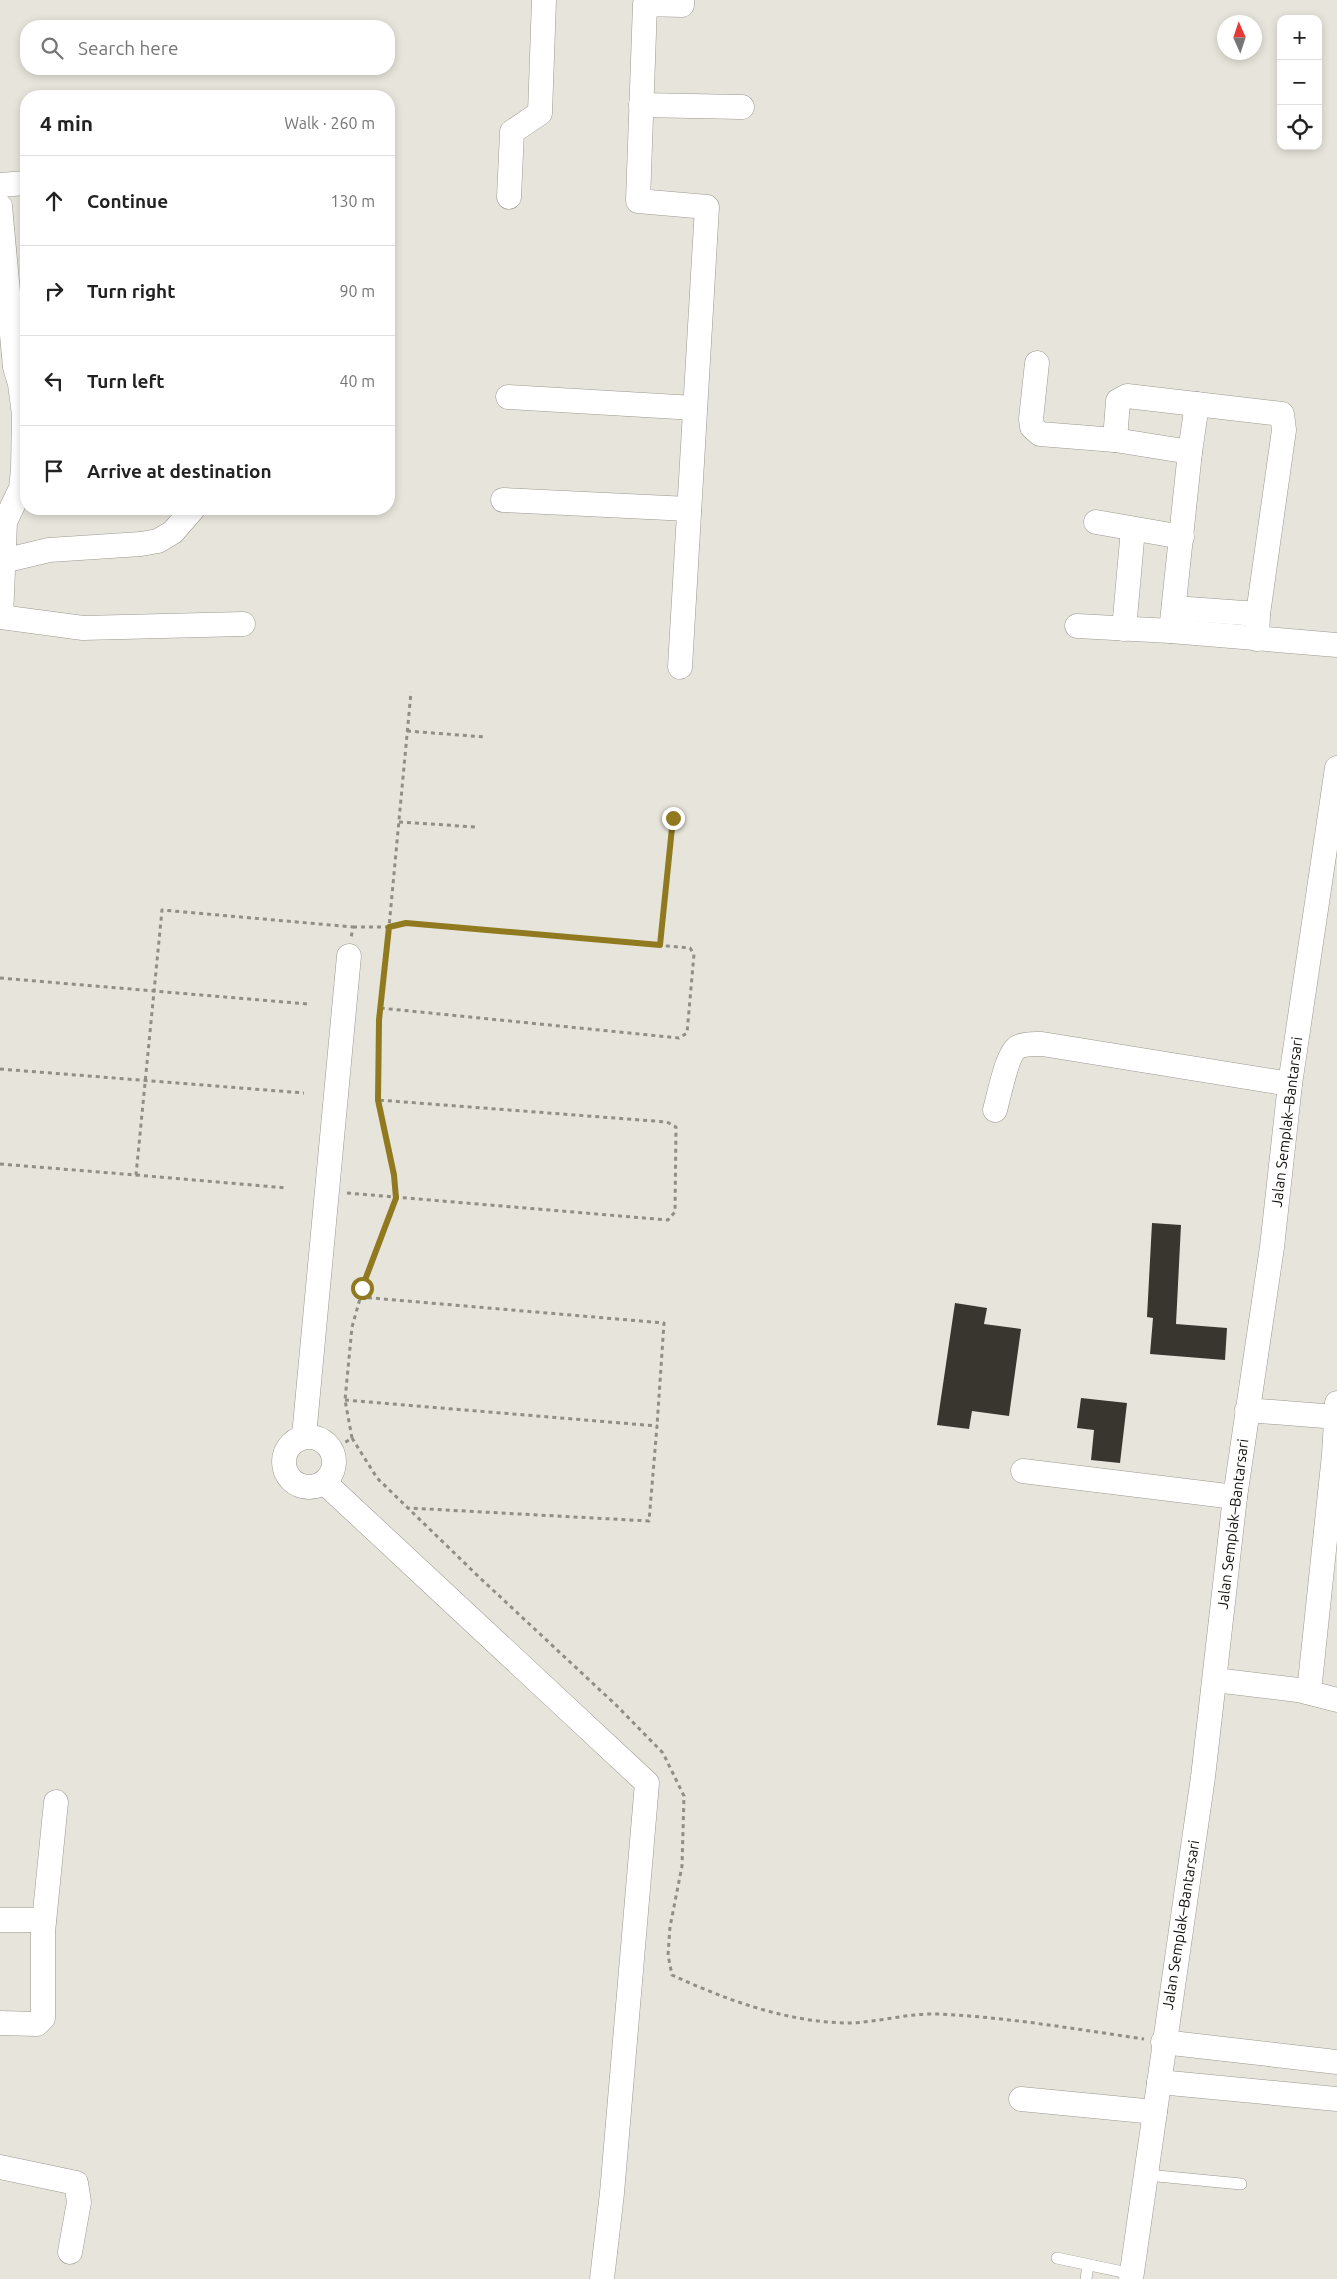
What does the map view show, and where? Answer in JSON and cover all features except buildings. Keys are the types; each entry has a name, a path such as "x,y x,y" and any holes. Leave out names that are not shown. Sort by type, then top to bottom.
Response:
{"street":[{"path":"509,197 512,132 540,113 544,0"},
{"path":"680,666 707,207 638,201 645,4 682,5 682,0"},
{"path":"641,106 742,107"},
{"path":"0,185 20,183"},
{"path":"0,206 8,369 20,384"},
{"path":"1037,363 1031,419 1032,427 1040,434 1115,440 1190,452"},
{"path":"508,397 695,408"},
{"path":"1115,440 1118,401 1122,397 1282,414 1284,419 1258,614 1257,638"},
{"path":"1172,620 1197,404"},
{"path":"20,488 3,522 0,617 83,628 243,624"},
{"path":"503,500 689,510"},
{"path":"3,561 49,550 140,544 158,540 173,532 188,515"},
{"path":"1096,522 1182,536"},
{"path":"1124,629 1133,529"},
{"path":"1077,626 1124,629 1172,620 1258,614"},
{"path":"1172,620 1257,638 1337,645"},
{"name":"Jalan Semplak–Bantarsari","path":"1131,2277 1147,2175 1163,2042 1193,1850 1215,1680 1235,1497 1272,1247 1290,1084 1337,768"},
{"path":"304,1436 349,956"},
{"path":"995,1110 1010,1058 1016,1048 1025,1044 1042,1044 1290,1084"},
{"path":"1309,1692 1337,1403"},
{"path":"1248,1410 1337,1418"},
{"path":"304,1436 321,1439 332,1451 334,1468 325,1483 307,1488 290,1481 282,1463 288,1446 304,1436"},
{"path":"1023,1471 1235,1497"},
{"path":"325,1483 647,1783 612,2193 602,2279"},
{"path":"1215,1680 1309,1692 1337,1700"},
{"path":"0,2023 37,2024 43,2018 44,1920 56,1802"},
{"path":"0,1920 44,1920"},
{"path":"1163,2042 1337,2062"},
{"path":"1159,2082 1337,2099"},
{"path":"1021,2099 1155,2112"},
{"path":"0,2167 76,2183 79,2202 70,2252"}],"lane":[{"path":"1147,2175 1242,2184"},
{"path":"1056,2258 1131,2277"},
{"path":"1086,2279 1088,2265"}],"path":[{"path":"332,1451 352,1438 345,1400 352,1328 360,1297 396,1198 394,1175 378,1100 380,1008 411,692"},
{"path":"407,730 485,737"},
{"path":"660,945 673,818"},
{"path":"399,822 476,827"},
{"path":"136,1175 162,910 353,927 389,927 406,923 690,948 694,954 686,1033 679,1038 380,1008"},
{"path":"349,956 353,927"},
{"path":"0,978 308,1004"},
{"path":"0,1069 146,1079 304,1093"},
{"path":"327,1191 668,1220 674,1212 676,1127 667,1122 378,1100"},
{"path":"0,1164 288,1188"},
{"path":"360,1297 664,1323 649,1521 408,1508"},
{"path":"345,1400 657,1426"},
{"path":"672,1975 706,1990 806,2021 848,2023 935,2014 1012,2020 1163,2042"}],"route":[{"path":"362,1288 396,1198 394,1175 378,1100 379,1020 389,927 406,923 660,945 673,818"}]}
